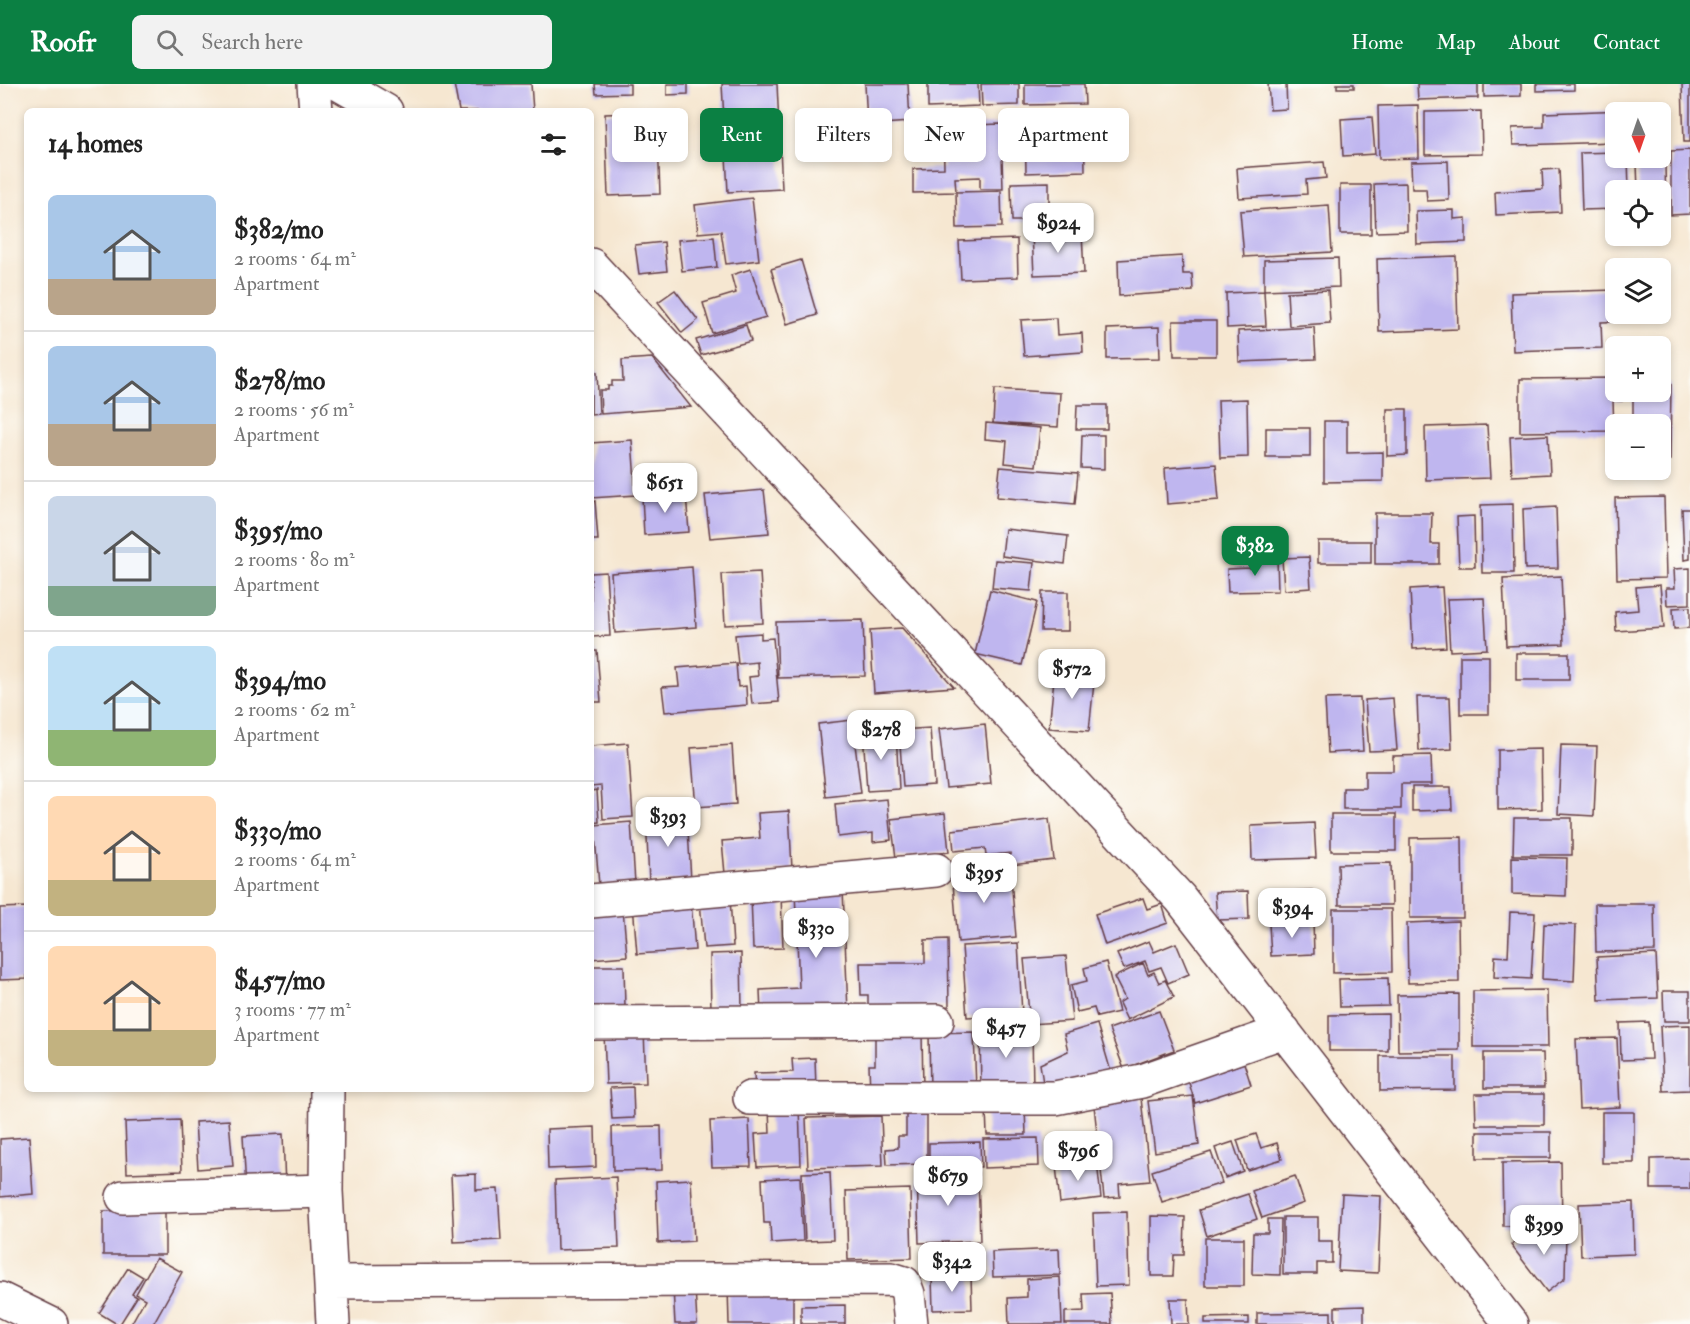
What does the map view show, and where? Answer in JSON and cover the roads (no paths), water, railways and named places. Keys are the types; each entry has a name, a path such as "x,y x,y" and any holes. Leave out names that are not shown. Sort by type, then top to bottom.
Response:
{"street":[{"path":"314,84 316,108"},
{"path":"339,84 381,108"},
{"path":"594,268 1180,898 1511,1324"},
{"path":"594,901 936,870"},
{"path":"594,1023 937,1021"},
{"path":"750,1098 1055,1098 1142,1081 1284,1031"},
{"path":"327,1092 327,1191 333,1324"},
{"path":"123,1197 327,1191"},
{"path":"332,1282 891,1279 904,1283 909,1294 912,1324"},
{"path":"0,1299 51,1324"}]}
